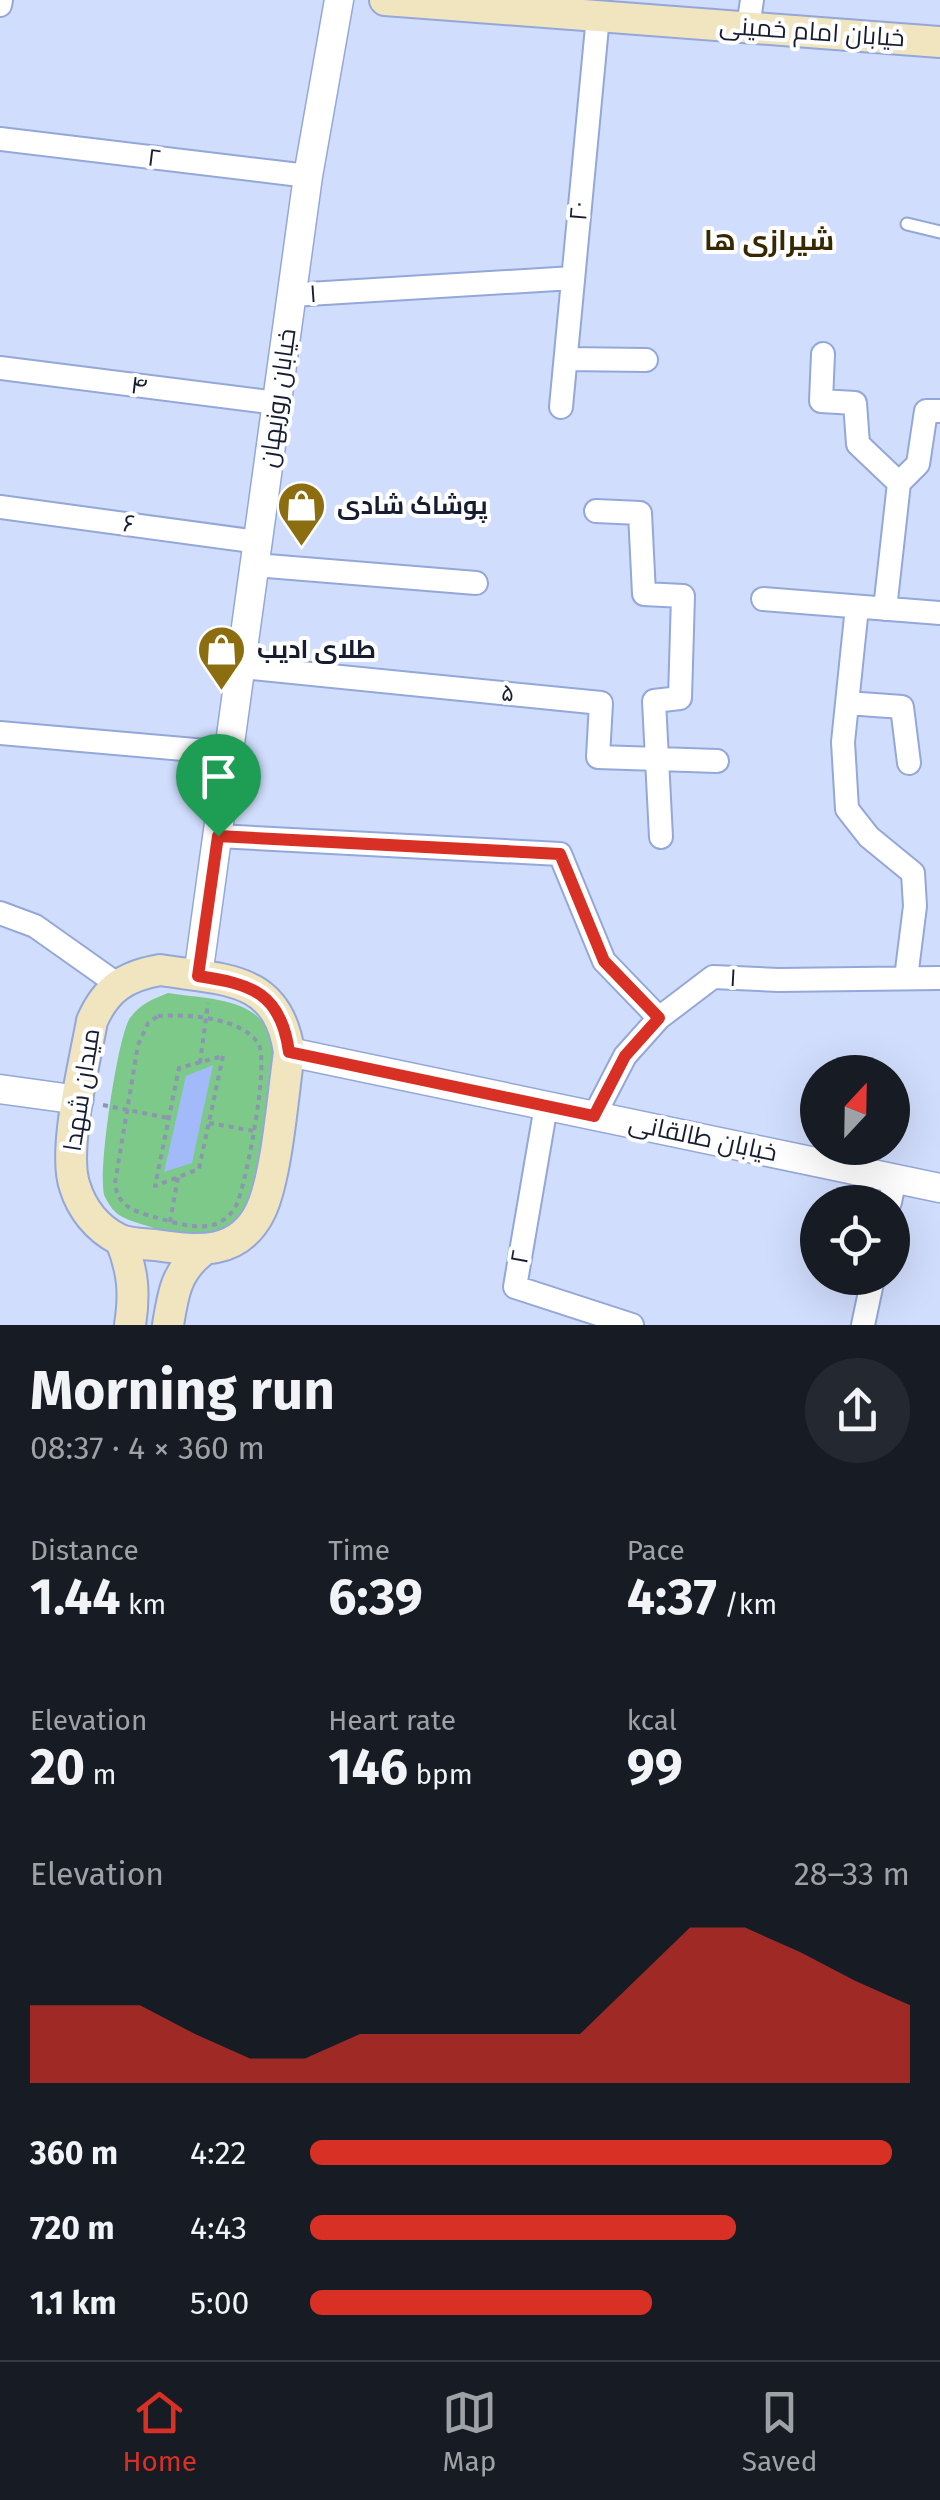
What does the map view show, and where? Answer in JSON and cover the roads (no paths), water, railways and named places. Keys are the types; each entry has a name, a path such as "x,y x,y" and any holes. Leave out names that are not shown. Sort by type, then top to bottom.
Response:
{"main road":[{"name":"خیابان امام خمینی","path":"385,0 552,6 598,16 750,14 940,42"},
{"path":"116,984 137,974 160,970 203,988 239,982 260,992 276,1009 286,1030 289,1052 265,1134 268,1188 260,1212 245,1232 225,1246 201,1252 121,1241 131,1266 134,1293 130,1325"},
{"name":"میدان شهدا","path":"116,984 101,1000 92,1021 70,1157 73,1183 83,1207 100,1227 121,1241"},
{"path":"168,1325 176,1280 186,1264 201,1252"}],"street":[{"name":"خیابان روزبهان","path":"203,988 218,836 308,176 339,0"},
{"name":"۲۰","path":"561,407 598,16"},
{"name":"۲","path":"0,139 308,176"},
{"name":"۱","path":"292,296 573,278"},
{"path":"823,354 821,401 855,404 858,444 899,483"},
{"path":"566,359 646,360"},
{"name":"۴","path":"0,368 278,403"},
{"path":"886,609 899,483 918,464 926,411 940,410"},
{"name":"۶","path":"0,506 257,554 476,582"},
{"path":"596,511 640,513 644,594 682,596 680,698 654,701 661,837"},
{"path":"763,599 940,614"},
{"path":"857,607 843,742 847,809 869,838 913,872 915,906 906,978"},
{"name":"۵","path":"241,667 601,702 598,758 718,761"},
{"path":"847,703 902,708 909,762"},
{"path":"0,733 229,753"},
{"path":"218,836 560,854 604,961 659,1018"},
{"path":"0,914 35,926 116,984"},
{"name":"۱","path":"594,1116 625,1056 659,1018 713,977 940,978"},
{"name":"خیابان طالقانی","path":"289,1052 594,1116 873,1185"},
{"path":"0,1089 79,1100"},
{"name":"۲","path":"546,1106 515,1287 632,1325"},
{"name":"خیابان طالقانی","path":"910,1189 940,1188"},
{"path":"863,1325 869,1295"}],"lane":[{"path":"907,224 940,232"}],"water":[{"path":"213,1065 192,1163 164,1172 186,1076"}],"place":[{"name":"پوشاک شادی","path":"302,548"},
{"name":"طلای ادیب","path":"222,692"}],"district":[{"name":"شیرازی ها","path":"769,240"}]}
